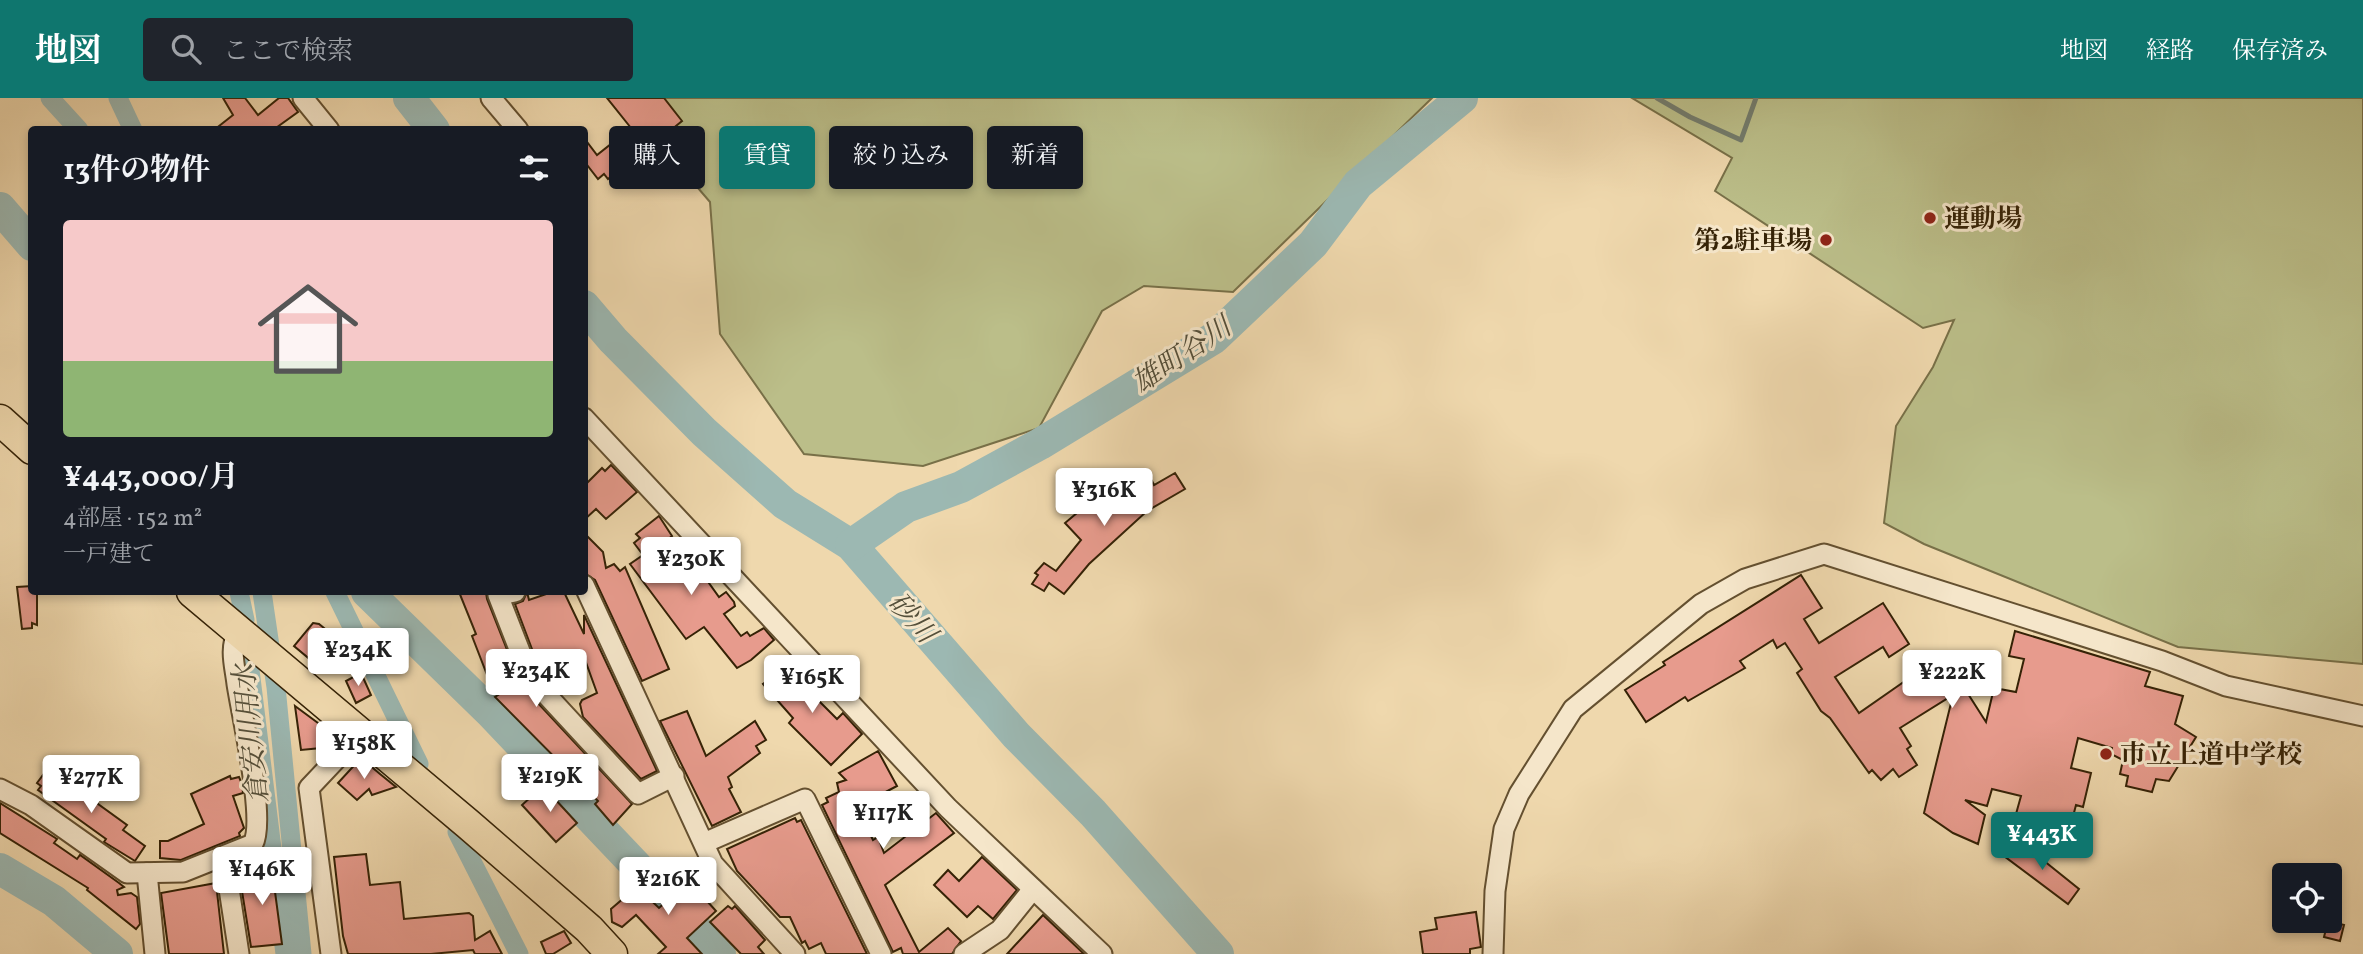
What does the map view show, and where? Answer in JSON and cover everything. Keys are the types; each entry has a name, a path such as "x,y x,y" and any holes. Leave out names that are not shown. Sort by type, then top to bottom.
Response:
{"main road":[{"path":"196,595 468,824 589,929 612,954"}],"street":[{"path":"303,98 326,126"},
{"path":"491,98 515,126"},
{"path":"588,422 948,808 1101,954"},
{"path":"1493,954 1495,891 1504,829 1519,794 1573,709 1701,604 1745,579 1794,562 1824,554 2162,661 2226,686 2363,716"},
{"path":"588,593 713,863 795,954"},
{"path":"498,595 530,677 638,794 674,776"},
{"path":"0,789 31,805 127,873 183,872 253,844 259,833 253,775 233,652 245,637"},
{"path":"331,954 309,788 359,735"},
{"path":"704,843 805,799 881,954"},
{"path":"224,856 239,954"},
{"path":"147,873 155,954"},
{"path":"964,954 1000,930 1033,889"}],"green space":[{"path":"621,98 1432,98 1233,292 1144,286 1102,311 1039,428 923,466 804,454 720,334 710,202 699,189 705,189 705,126 645,126"},
{"path":"1632,98 2363,98 2363,664 2178,647 1924,544 1884,523 1896,426 1933,367 1954,320 1923,328 1715,191 1732,158"}],"building":[{"path":"223,98 245,98 258,115 279,98 288,98 298,112 279,126 219,126 233,115"},
{"path":"607,98 664,98 682,121 676,126 629,126"},
{"path":"588,143 597,155 609,145 608,179 604,174 598,179 588,166"},
{"path":"611,465 637,492 606,519 596,509 588,516 588,482 602,468 605,471"},
{"path":"1175,473 1185,489 1147,511 1089,564 1064,594 1049,583 1044,591 1032,584 1038,575 1035,573 1044,563 1056,571 1081,540 1065,523 1078,512 1074,507 1085,498 1089,502 1108,484 1122,500 1152,481 1154,485"},
{"path":"659,516 672,536 666,541 692,579 701,572 719,597 726,592 734,602 735,606 724,614 741,636 747,632 750,636 764,628 774,640 751,660 737,668 704,627 686,639 630,564 643,555 634,543 640,538 636,534"},
{"path":"588,537 603,552 606,568 614,564 620,571 625,567 669,669 642,681 595,580 588,576"},
{"path":"1801,575 1822,608 1804,619 1819,643 1883,603 1909,644 1889,657 1883,647 1835,677 1859,713 1938,658 1942,663 1947,661 1986,722 1994,688 2016,692 2024,659 2009,656 2015,631 2150,672 2145,686 2183,696 2175,724 2196,737 2169,781 2156,779 2152,792 2126,786 2128,776 2120,774 2123,760 2111,754 2112,748 2078,738 2071,768 2091,773 2083,807 2076,805 2070,828 2016,814 2021,796 1992,789 1987,806 1965,800 1985,815 1978,844 1953,833 1924,813 1953,695 1900,728 1911,746 1907,749 1917,765 1899,777 1893,769 1881,780 1872,770 1869,773 1830,718 1821,711 1797,673 1802,669 1785,643 1777,648 1773,640 1740,661 1745,668 1688,701 1685,697 1646,722 1625,690 1665,665 1663,662"},
{"path":"28,586 28,595 37,595 37,625 32,623 32,628 22,629 17,587"},
{"path":"460,595 486,595 521,685 632,804 613,825 595,804 598,801 495,697 498,695 487,682 489,680 472,636 476,634"},
{"path":"526,595 529,600 543,595 565,595 584,634 584,615 657,771 641,779 583,717 580,704 582,700 597,693 584,657 578,659 574,651 538,665 515,604 523,601"},
{"path":"313,623 319,624 346,646 324,671 294,646"},
{"path":"792,661 807,677 801,683 837,719 843,713 862,734 831,765 789,723 793,718 763,684"},
{"path":"361,673 371,695 356,703 346,681"},
{"path":"295,706 318,723 321,748 301,750"},
{"path":"687,711 706,756 755,721 766,740 756,746 760,753 728,777 732,787 729,789 741,812 712,826 660,721"},
{"path":"878,751 897,786 857,807 873,840 878,837 884,853 936,813 954,833 885,885 919,952 948,928 961,941 952,954 903,954 901,948 893,952 822,805 828,802 826,798 839,792 837,783 846,780 839,773"},
{"path":"361,758 396,787 372,795 369,789 357,800 338,783"},
{"path":"46,771 60,781 62,778 127,825 123,830 145,846 135,861 104,842 106,839 38,790 41,786 37,783"},
{"path":"230,776 231,779 239,777 242,784 243,793 233,796 244,828 239,833 240,836 181,860 160,858 160,841 168,841 204,824 191,794"},
{"path":"543,786 577,823 556,842 522,805"},
{"path":"0,803 57,839 54,843 77,859 80,855 119,883 124,887 117,890 118,895 131,893 137,897 140,924 136,929 87,890 88,888 0,833"},
{"path":"795,818 797,822 801,820 867,954 826,954 821,943 809,949 805,941 802,943 790,917 780,917 737,871 727,849"},
{"path":"2018,840 2079,889 2068,904 2004,856"},
{"path":"366,854 370,885 400,882 404,919 469,913 473,916 475,940 490,931 502,954 475,954 473,950 431,954 348,954 343,936 334,857"},
{"path":"982,857 1017,890 993,919 978,906 967,917 934,885 948,870 959,881"},
{"path":"271,862 282,944 251,947 240,879 258,876 257,863"},
{"path":"689,881 716,911 687,938 702,954 658,954 666,947 636,915 622,927 612,922 611,909 632,891 637,895 641,891 659,908"},
{"path":"216,883 224,954 169,954 161,893"},
{"path":"728,906 732,909 735,906 765,940 758,947 764,954 741,954 710,922"},
{"path":"1476,912 1481,947 1470,949 1470,954 1423,954 1420,932 1437,929 1435,918"},
{"path":"1043,915 1084,954 1007,954"},
{"path":"564,931 571,943 553,954 546,954 541,942"},
{"path":"2325,933 2342,933 2340,941 2324,937"}],"waterway":[{"path":"50,98 75,126"},
{"name":"倉安川用水","path":"118,98 131,126"},
{"name":"砂川","path":"409,98 431,126"},
{"name":"雄町谷川","path":"851,545 906,507 961,487 1040,444 1214,338 1313,244 1358,184 1462,98"},
{"path":"1657,98 1690,117 1741,140 1756,98"},
{"path":"0,208 28,240"},
{"name":"砂川","path":"588,311 613,340 704,432 785,504 851,545 1016,735 1093,813 1218,954"},
{"path":"240,595 245,620"},
{"name":"倉安川用水","path":"262,595 276,687 302,954"},
{"path":"336,595 419,764"},
{"path":"370,595 490,712 720,954"},
{"path":"249,662 285,954"},
{"path":"457,832 519,954"},
{"path":"0,869 54,901 117,954"}],"place":[{"name":"運動場","path":"1930,218"},
{"name":"第2駐車場","path":"1826,240"},
{"name":"市立上道中学校","path":"2106,754"}]}
